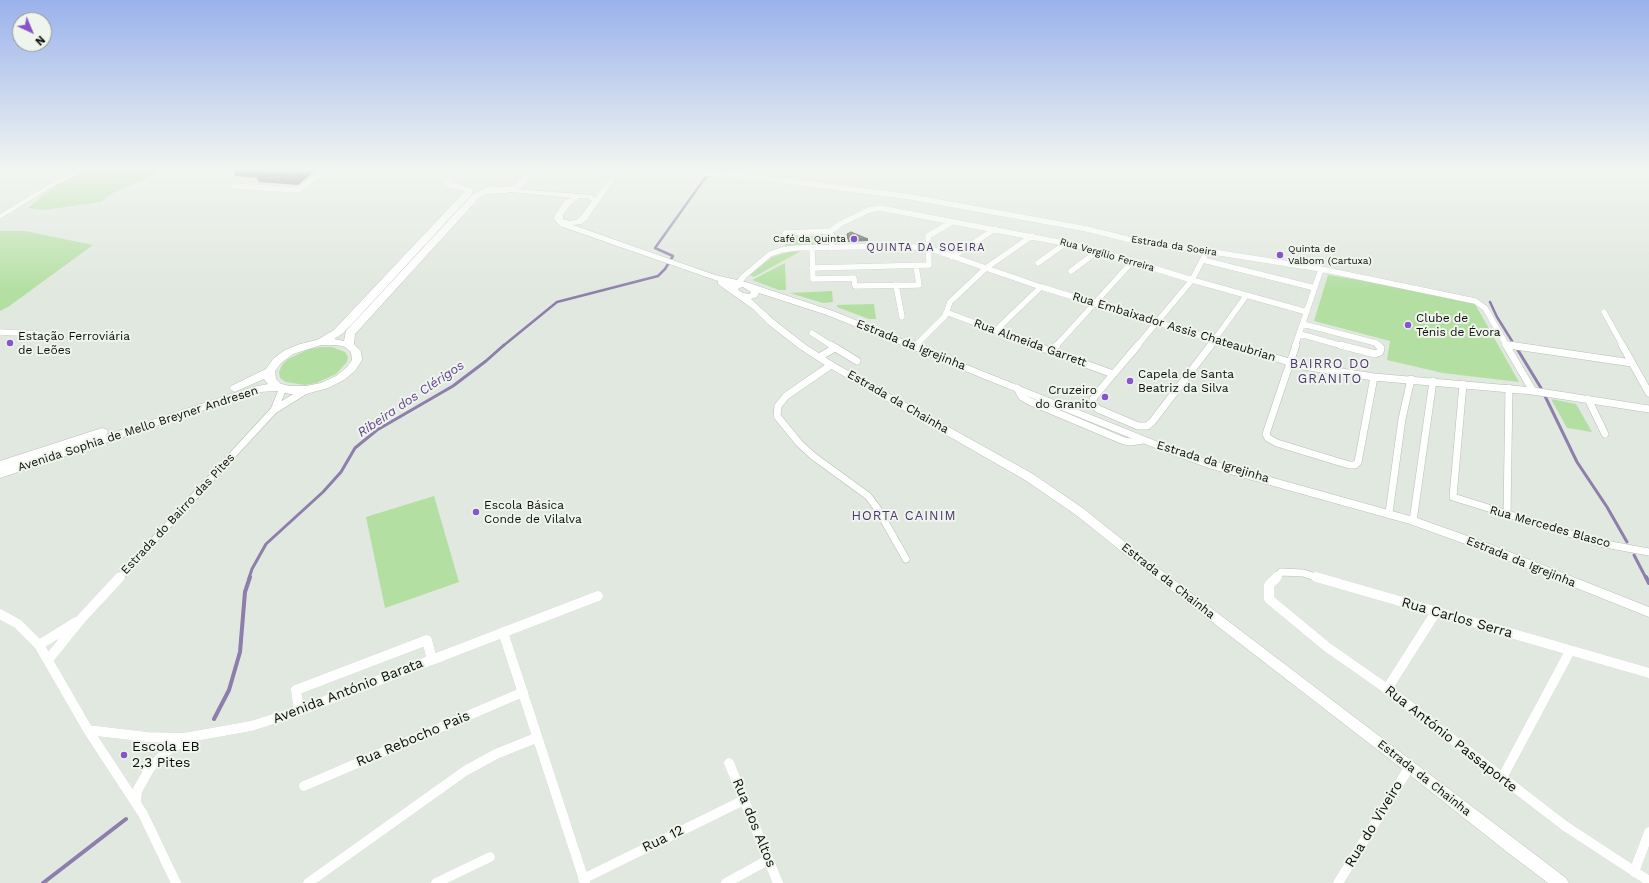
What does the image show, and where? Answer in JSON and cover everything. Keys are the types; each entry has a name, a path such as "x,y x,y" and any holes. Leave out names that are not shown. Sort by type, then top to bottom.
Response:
{"main road":[{"path":"321,342 338,332 343,327 452,210"},
{"path":"321,342 337,342 349,345 350,333 463,210"},
{"name":"Avenida Sophia de Mello Breyner Andresen","path":"0,465 230,390 252,381 270,371 277,361 289,352 304,346 321,342"},
{"name":"Avenida Sophia de Mello Breyner Andresen","path":"0,474 257,389 280,388 290,390 306,390 324,386 340,378 351,369 357,360 356,351 349,345"},
{"path":"270,371 270,380 280,388"}],"street":[{"path":"0,217 11,210"},
{"path":"562,210 558,215 558,219 563,222 578,222 584,218"},
{"path":"583,230 579,228 579,225 590,210"},
{"name":"Rua Vergílio Ferreira","path":"831,231 840,224 869,210"},
{"name":"Rua Vergílio Ferreira","path":"886,210 1066,243 1098,251 1246,296 1307,312"},
{"name":"Estrada da Soeira","path":"984,210 1087,229 1143,243 1207,251 1321,269 1475,302 1485,308 1533,391"},
{"name":"Estrada da Chainha","path":"558,219 563,224 712,277 744,290 756,307 787,336 831,365 1029,477 1080,512 1174,586 1410,766 1512,847 1561,883"},
{"path":"812,268 929,266 928,236 952,222"},
{"path":"952,257 995,229"},
{"path":"785,233 831,231 832,248"},
{"path":"915,346 941,322 950,302 986,268 1032,236"},
{"path":"1038,263 1066,243"},
{"name":"Rua Embaixador Assis Chateaubrian","path":"744,290 770,254 782,250 898,246 928,248 1042,287 1290,363 1326,371 1374,377 1509,388 1649,409"},
{"path":"812,248 813,279 854,278 854,286 919,285 916,266"},
{"path":"1071,272 1098,251"},
{"path":"1207,251 1192,280 1094,397 1092,403 1098,409 1138,426 1147,426 1152,422 1246,296"},
{"path":"1202,260 1315,288"},
{"path":"1051,351 1132,262"},
{"path":"1321,269 1266,434 1268,438 1284,445 1349,465 1355,465 1358,462 1374,377"},
{"path":"896,285 902,317"},
{"path":"996,330 1042,287"},
{"path":"744,290 756,307"},
{"name":"Estrada da Igrejinha","path":"744,290 782,298 830,313 915,346 1142,440 1213,465 1389,513 1413,521 1483,546 1649,612"},
{"name":"Rua Almeida Garrett","path":"946,312 1113,374"},
{"path":"1604,312 1649,393"},
{"path":"1300,334 1375,354 1380,352 1381,348 1376,343 1303,324"},
{"path":"0,332 38,334"},
{"path":"812,334 857,361"},
{"path":"1505,344 1632,363"},
{"path":"819,357 834,348"},
{"path":"831,365 786,396 778,406 777,416 795,438 813,456 868,496 877,508 906,559"},
{"path":"1389,513 1402,419 1411,379"},
{"path":"1413,521 1433,382"},
{"name":"Rua Mercedes Blasco","path":"1463,384 1452,498 1600,542 1649,552"},
{"name":"Estrada do Bairro das Pites","path":"274,410 280,388"},
{"path":"1507,515 1509,388"},
{"name":"Estrada do Bairro das Pites","path":"48,660 81,619 274,410 306,390"},
{"path":"1588,399 1605,434"},
{"name":"Rua Carlos Serra","path":"1269,585 1281,572 1303,573 1649,673"},
{"name":"Rua António Passaporte","path":"1269,585 1269,599 1327,647 1387,689 1565,826 1649,881"},
{"name":"Avenida António Barata","path":"88,730 147,737 196,736 240,729 298,711 598,596"},
{"path":"1387,689 1436,612"},
{"path":"0,614 18,624 39,645 88,730 136,804 176,883"},
{"name":"Estrada do Bairro das Pites","path":"39,645 81,619"},
{"path":"503,632 523,692 536,738 584,881"},
{"path":"298,711 296,690 427,640 432,660"},
{"path":"1502,778 1570,651"},
{"name":"Rua Rebocho Pais","path":"304,786 523,692"},
{"path":"136,804 140,786 150,768 156,761 178,744 196,736"},
{"path":"308,883 465,771 496,754 536,738"},
{"name":"Rua dos Altos","path":"729,763 778,883"},
{"name":"Rua do Viveiro","path":"1338,883 1410,766"},
{"name":"Rua 12","path":"584,881 744,800"},
{"path":"1634,872 1649,832"},
{"path":"436,883 490,857"},
{"path":"726,883 768,860"}],"green space":[{"path":"0,231 25,231 93,245 8,307 0,311"},
{"path":"787,236 818,236 820,237 820,242 816,244 785,246 788,242 786,240"},
{"path":"801,251 754,277 750,275 772,257 789,252"},
{"path":"785,263 786,290 779,290 752,280"},
{"name":"Clube de Ténis de Évora","path":"1328,275 1475,304 1519,382 1443,373 1387,360 1390,341 1314,321"},
{"path":"832,291 833,302 823,303 790,293"},
{"path":"874,304 876,319 869,319 837,307 837,305"},
{"path":"332,347 345,352 348,357 347,362 336,374 316,383 305,385 286,382 280,378 279,372 282,365 288,359 309,349"},
{"path":"1551,399 1576,404 1592,432 1567,428"},
{"path":"434,496 459,582 385,608 366,517"}],"building":[{"path":"851,232 868,239 848,239 847,234"}],"waterway":[{"name":"Ribeira dos Clérigos","path":"503,346 557,302 658,276 665,269 673,256 655,248 682,210"},
{"path":"1490,302 1497,317 1512,341"},
{"name":"Ribeira dos Clérigos","path":"249,578 252,569 266,544 323,492 341,472 355,448 377,430 453,386 504,345"},
{"path":"1516,347 1541,388"},
{"path":"1545,396 1577,462 1607,507 1627,542"},
{"path":"1634,555 1646,578"},
{"name":"Ribeira dos Clérigos","path":"214,719 229,690 240,652 245,592 250,577"},
{"path":"1646,577 1649,583"},
{"name":"Ribeira dos Clérigos","path":"43,883 126,819"}],"place":[{"name":"Café da Quinta","path":"854,239"},
{"name":"Quinta de Valbom (Cartuxa)","path":"1280,255"},
{"name":"Clube de Ténis de Évora","path":"1408,325"},
{"name":"Estação Ferroviária de Leões","path":"10,343"},
{"name":"Capela de Santa Beatriz da Silva","path":"1130,381"},
{"name":"Cruzeiro do Granito","path":"1105,397"},
{"name":"Escola Básica Conde de Vilalva","path":"476,512"},
{"name":"Escola EB 2,3 Pites","path":"124,755"}],"district":[{"name":"QUINTA DA SOEIRA","path":"926,248"},
{"name":"BAIRRO DO GRANITO","path":"1330,372"},
{"name":"HORTA CAINIM","path":"904,516"}]}
